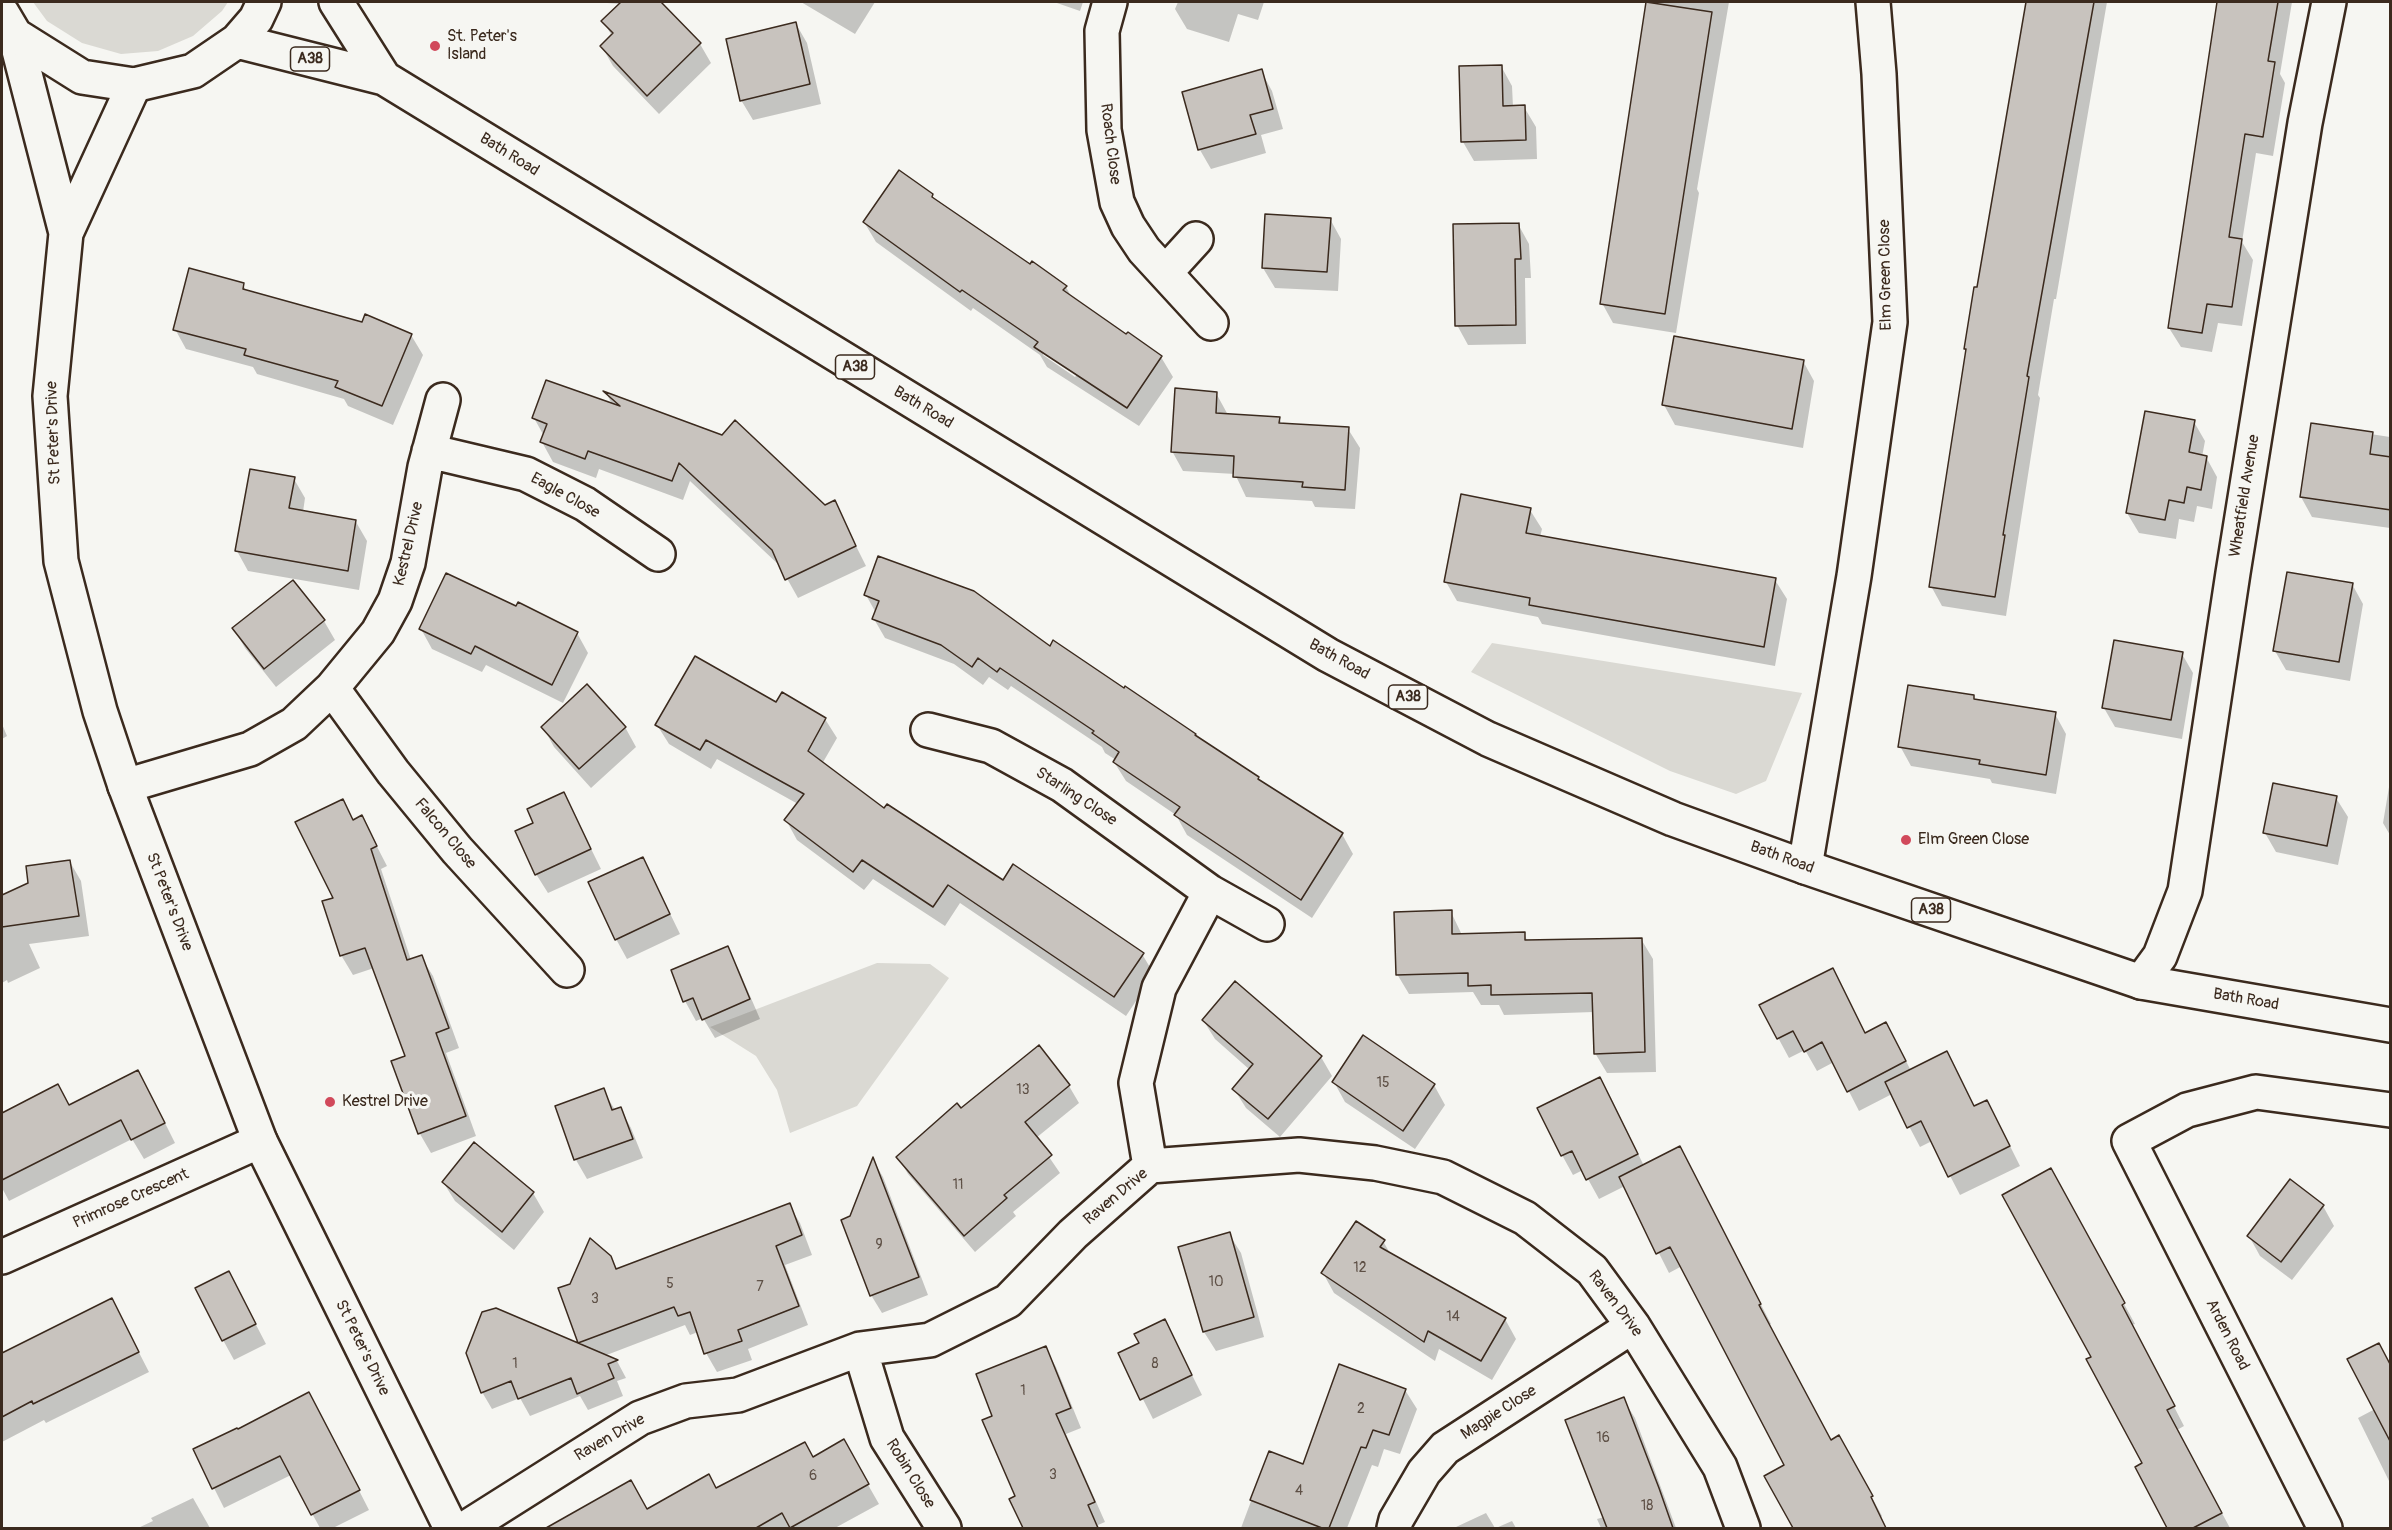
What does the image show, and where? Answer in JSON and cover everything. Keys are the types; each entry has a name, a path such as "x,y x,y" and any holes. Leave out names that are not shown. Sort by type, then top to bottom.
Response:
{"street":[{"path":"8,24 82,77 134,85 193,71 237,40 256,19 264,2"},
{"name":"Bath Road","path":"336,2 384,78"},
{"name":"Roach Close","path":"1110,2 1102,31 1104,130 1117,202 1143,250 1210,322"},
{"name":"Elm Green Close","path":"1805,867 1854,576 1890,322 1879,74 1873,2"},
{"name":"Wheatfield Avenue","path":"2141,982 2160,956 2185,891 2234,561 2299,158 2329,2"},
{"name":"St Peter's Drive","path":"8,24 66,233"},
{"name":"Bath Road","path":"237,40 384,78 1328,655 1488,739 1673,819 1805,867 2141,982 2391,1025"},
{"name":"St Peter's Drive","path":"134,85 66,233 50,396 61,561 100,711 124,786 260,1141 451,1528"},
{"path":"1165,273 1196,239"},
{"name":"Kestrel Drive","path":"124,786 250,749 294,724 332,688 378,632 395,601 408,563 429,451 443,400"},
{"name":"Eagle Close","path":"429,451 526,474 585,504 658,554"},
{"name":"Falcon Close","path":"332,688 393,772 457,850 567,970"},
{"name":"Starling Close","path":"928,730 991,746 1062,785 1210,892 1267,924"},
{"path":"1150,1166 1136,1083 1159,988 1210,892"},
{"name":"Arden Road","path":"2325,1528 2129,1141 2187,1110 2256,1092 2391,1110"},
{"name":"Primrose Crescent","path":"2,1257 260,1141"},
{"name":"Raven Drive","path":"466,1528 640,1418 686,1401 738,1395 860,1349 930,1340 1008,1301 1073,1234 1150,1166 1299,1155 1375,1163 1443,1177 1525,1218 1592,1270 1633,1326 1720,1467 1743,1528"},
{"name":"Magpie Close","path":"1394,1528 1396,1520 1424,1472 1445,1448 1633,1326"},
{"name":"Robin Close","path":"860,1349 887,1438 944,1528"}],"shaded area":[{"path":"33,2 228,2 222,11 193,36 158,51 121,54 82,43 47,21"},
{"path":"1492,643 1802,693 1766,781 1736,794 1670,771 1471,672"},
{"path":"877,963 930,964 949,978 857,1106 790,1133 777,1090 756,1056 710,1027"}],"building":[{"path":"621,2 661,2 701,43 647,96 600,46 613,33 601,21"},
{"path":"1646,2 1712,12 1665,314 1600,304"},
{"path":"2026,2 2094,2 2027,376 2029,377 1995,597 1929,587 1974,287 1977,287"},
{"path":"2217,2 2278,2 2268,61 2275,62 2263,137 2245,134 2229,237 2242,239 2232,307 2207,304 2202,333 2168,328"},
{"path":"796,22 810,84 740,101 726,39"},
{"path":"1502,65 1503,106 1525,105 1526,140 1461,142 1459,66"},
{"path":"1262,69 1273,109 1250,115 1256,134 1198,150 1182,92"},
{"path":"899,170 933,194 932,197 1030,264 1032,261 1067,286 1063,290 1162,356 1127,408 1034,347 1038,342 962,290 960,292 863,222"},
{"path":"1265,214 1331,218 1327,272 1262,268"},
{"path":"1519,223 1521,259 1515,259 1516,325 1455,326 1453,224"},
{"path":"189,268 244,283 243,289 362,322 365,314 412,334 382,406 335,387 338,381 244,355 246,349 173,330"},
{"path":"1674,336 1804,360 1792,429 1662,405"},
{"path":"546,380 620,406 603,391 722,435 735,420 825,505 835,500 856,546 785,580 772,550 679,463 672,481 588,451 585,459 540,442 547,424 532,418"},
{"path":"1175,388 1217,392 1216,413 1280,417 1279,423 1349,427 1345,490 1302,487 1303,482 1233,477 1234,456 1171,452"},
{"path":"2145,411 2195,420 2189,452 2207,456 2201,490 2187,487 2184,503 2169,500 2165,520 2126,513"},
{"path":"2311,423 2373,432 2370,454 2391,457 2391,510 2300,497"},
{"path":"250,469 295,477 289,508 356,520 348,571 235,551"},
{"path":"1461,494 1531,508 1526,533 1776,578 1764,647 1529,605 1530,598 1444,582"},
{"path":"878,556 974,591 1050,646 1053,640 1196,734 1259,777 1258,779 1343,833 1301,900 1174,815 1180,807 1113,762 1119,752 1092,733 1094,731 1000,668 997,672 978,658 972,667 941,645 872,619 879,601 864,595"},
{"path":"2287,572 2353,583 2339,662 2273,651"},
{"path":"446,573 516,606 518,602 578,632 552,685 475,646 471,654 419,629"},
{"path":"293,580 325,620 264,669 232,628"},
{"path":"2114,640 2183,652 2171,720 2102,708"},
{"path":"695,656 776,702 782,692 826,718 808,751 884,808 887,804 1003,880 1013,864 1144,953 1114,997 948,885 933,907 862,860 853,872 784,820 804,794 706,740 700,750 655,725"},
{"path":"587,684 626,727 579,769 541,727"},
{"path":"1908,685 1974,695 1974,699 2056,712 2046,775 1979,764 1980,760 1898,747"},
{"path":"2273,783 2337,796 2327,846 2263,833"},
{"path":"564,792 591,849 535,875 515,831 533,823 527,809"},
{"path":"343,799 353,820 362,815 377,846 371,849 407,960 422,955 449,1028 436,1033 466,1116 418,1134 391,1061 405,1056 365,948 340,956 322,901 333,898 295,822"},
{"path":"643,857 670,914 615,940 588,882"},
{"path":"70,860 79,916 2,927 2,895 28,883 26,866"},
{"path":"1452,910 1452,934 1525,932 1525,940 1642,938 1645,1052 1594,1054 1592,993 1491,995 1491,985 1468,986 1468,973 1396,975 1394,912"},
{"path":"728,946 750,999 702,1020 693,998 683,1002 671,970"},
{"path":"1833,968 1865,1033 1886,1022 1906,1061 1847,1092 1822,1042 1804,1052 1793,1031 1777,1039 1759,1005"},
{"path":"1235,981 1322,1056 1268,1119 1232,1089 1253,1064 1202,1020"},
{"path":"1363,1035 1435,1084 1403,1131 1332,1082"},
{"path":"1039,1045 1070,1085 1025,1122 1052,1155 1004,1195 1007,1198 964,1236 896,1157 957,1103 961,1108"},
{"path":"1947,1051 1974,1106 1987,1100 2010,1146 1948,1177 1921,1121 1907,1128 1885,1082"},
{"path":"138,1070 165,1123 131,1140 121,1120 2,1180 2,1113 58,1084 69,1105"},
{"path":"1600,1077 1638,1154 1586,1180 1572,1151 1561,1156 1537,1108"},
{"path":"604,1088 612,1110 621,1107 633,1139 574,1160 555,1106"},
{"path":"474,1142 534,1192 502,1232 442,1182"},
{"path":"1680,1146 1761,1304 1759,1305 1831,1440 1839,1435 1873,1496 1871,1497 1886,1528 1793,1528 1764,1476 1784,1465 1670,1247 1656,1254 1619,1177"},
{"path":"873,1157 919,1277 870,1296 841,1220 850,1216"},
{"path":"2051,1168 2125,1303 2122,1305 2175,1406 2167,1410 2222,1513 2193,1528 2167,1528 2135,1467 2142,1463 2086,1359 2091,1357 2002,1195"},
{"path":"2290,1179 2324,1205 2281,1262 2247,1236"},
{"path":"790,1203 802,1235 776,1246 799,1306 738,1330 742,1341 704,1354 690,1312 678,1316 674,1307 578,1343 558,1288 570,1284 590,1238 611,1256 616,1269"},
{"path":"1356,1221 1385,1240 1380,1247 1506,1318 1481,1361 1428,1331 1424,1342 1321,1273"},
{"path":"1230,1232 1254,1317 1203,1332 1178,1247"},
{"path":"229,1271 256,1324 222,1341 195,1288"},
{"path":"112,1298 139,1352 2,1417 2,1353"},
{"path":"496,1308 618,1360 608,1364 614,1378 577,1394 571,1378 518,1399 511,1381 481,1393 466,1353 482,1312"},
{"path":"1165,1319 1192,1375 1140,1400 1118,1353 1139,1343 1134,1334"},
{"path":"2379,1343 2391,1366 2391,1443 2347,1359"},
{"path":"1046,1346 1071,1408 1056,1414 1095,1502 1088,1505 1098,1528 1023,1528 1009,1499 1015,1496 982,1420 992,1416 976,1374"},
{"path":"1339,1364 1406,1389 1389,1435 1373,1430 1366,1448 1361,1447 1329,1528 1322,1528 1250,1500 1269,1451 1303,1464"},
{"path":"309,1392 360,1490 311,1515 280,1456 212,1489 193,1449 238,1429"},
{"path":"1624,1397 1673,1528 1607,1528 1565,1420"},
{"path":"844,1439 869,1484 790,1528 782,1513 756,1528 546,1528 631,1480 647,1509 709,1474 716,1488 805,1442 813,1457"}],"place":[{"name":"St. Peter's Island","path":"435,46"},
{"name":"Elm Green Close","path":"1906,840"},
{"name":"Kestrel Drive","path":"330,1102"}]}
